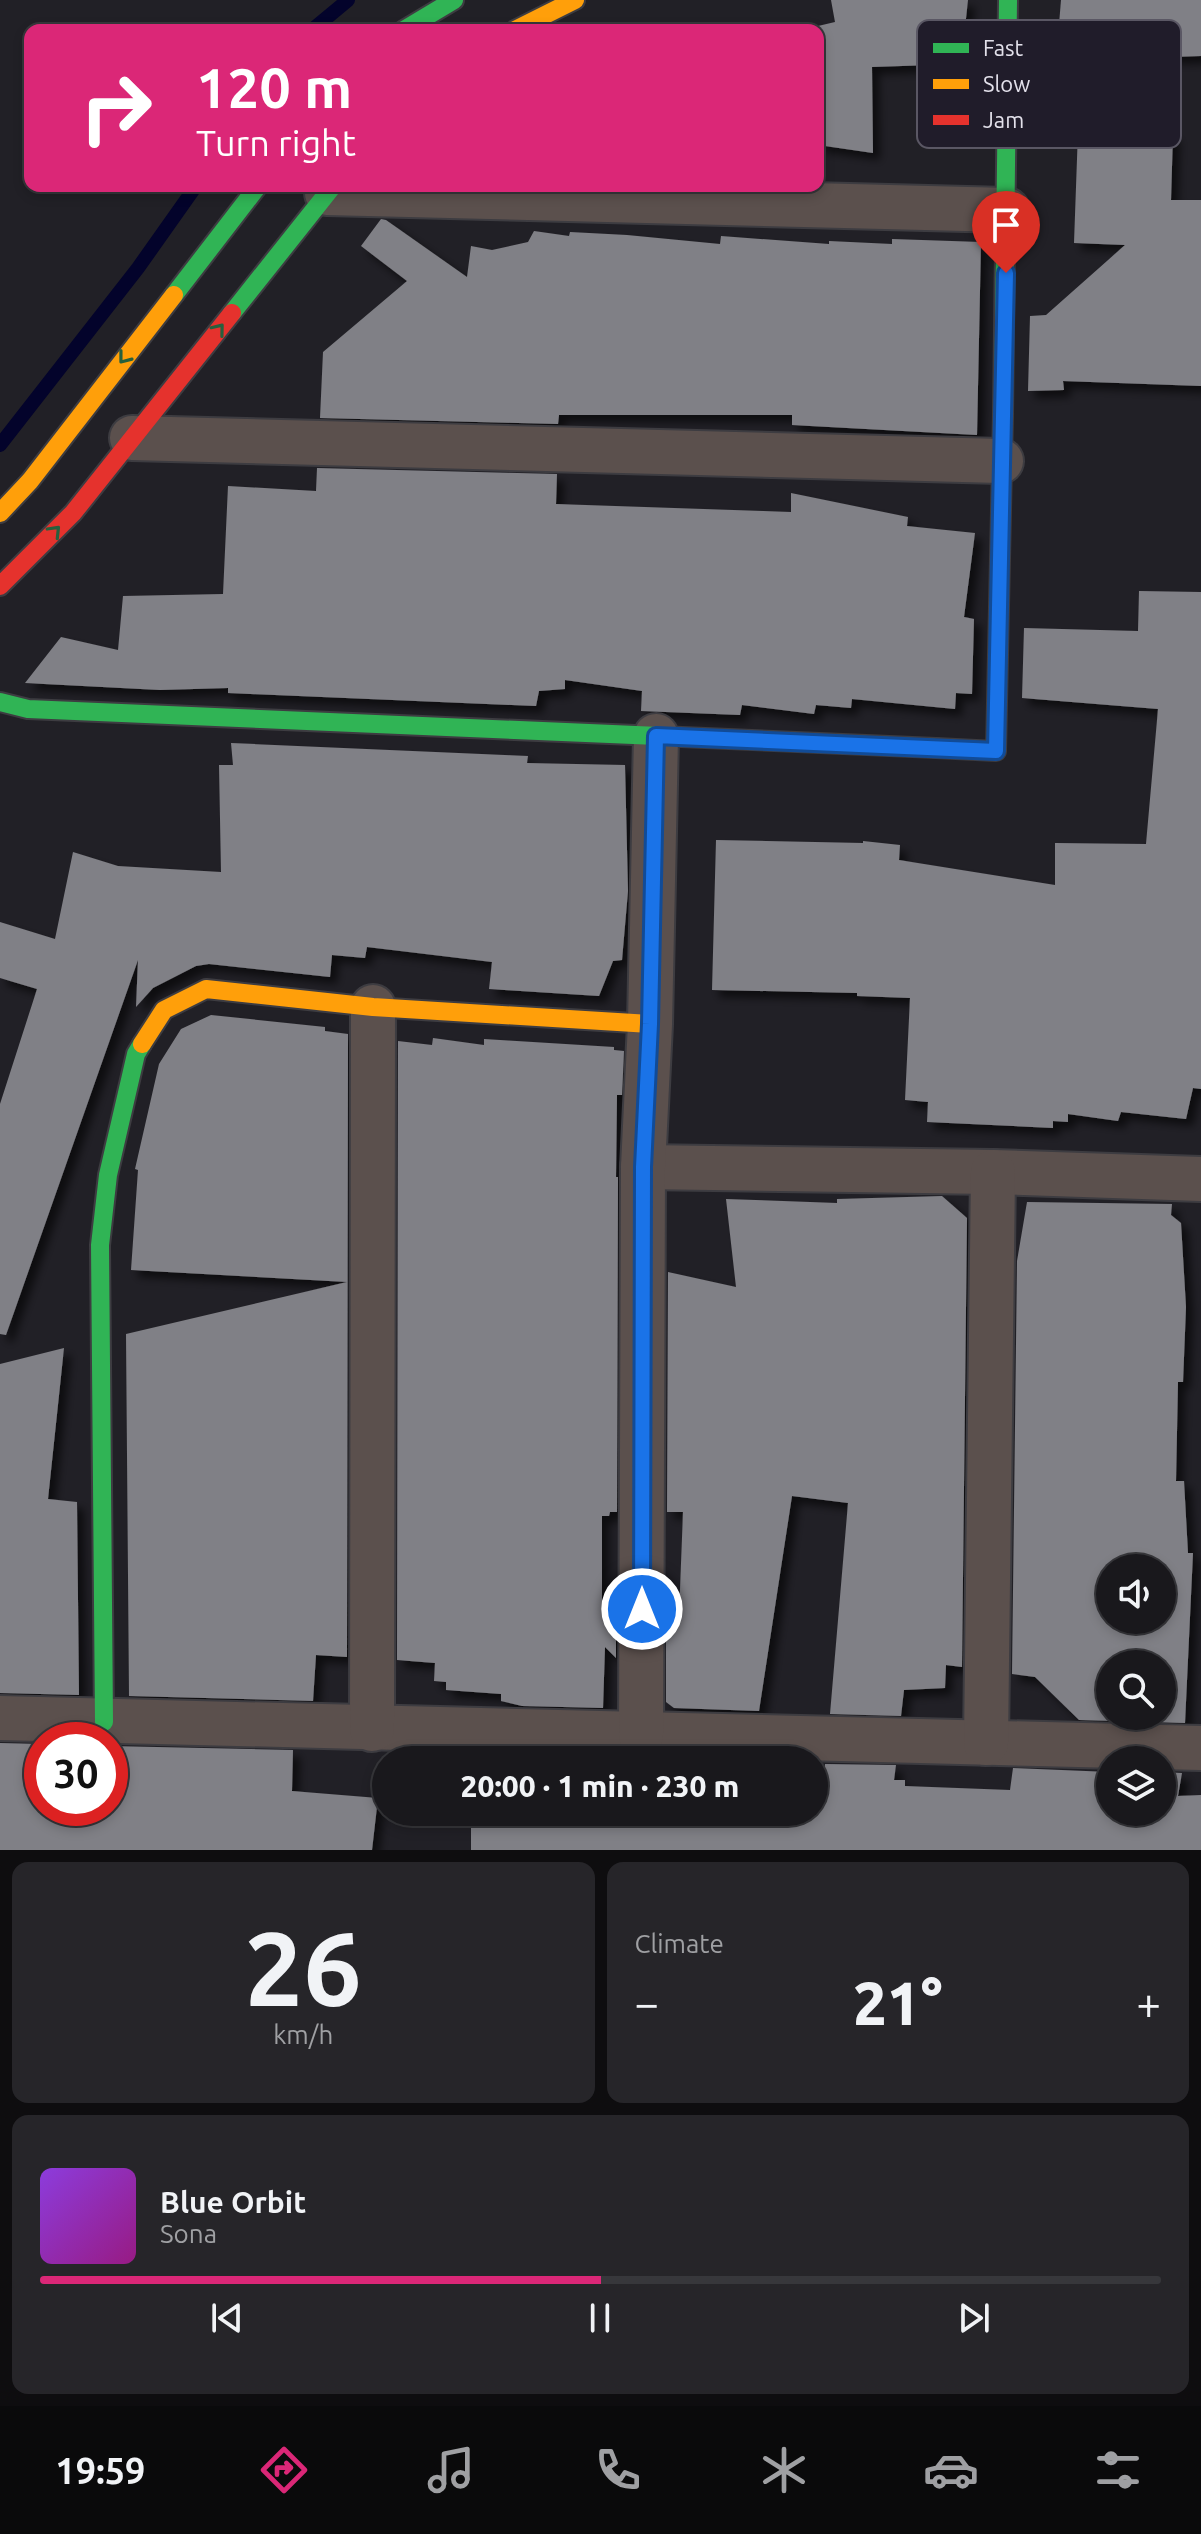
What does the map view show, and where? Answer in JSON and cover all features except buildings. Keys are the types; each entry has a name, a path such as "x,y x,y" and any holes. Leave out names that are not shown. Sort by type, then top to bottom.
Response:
{"street":[{"path":"414,24 454,0"},
{"path":"527,24 575,0"},
{"path":"1008,0 1008,20"},
{"path":"0,702 28,709 996,751 1007,148"},
{"path":"0,513 30,481 253,192"},
{"path":"0,586 73,513 328,192"},
{"path":"398,192 1007,210"},
{"path":"132,438 1001,461"},
{"path":"641,1735 643,1167 650,1024 656,736"},
{"path":"0,1718 104,1722 100,1245 108,1175 136,1054 164,1010 206,989 373,1007 650,1024"},
{"path":"372,1729 373,1007"},
{"path":"643,1167 993,1172 1201,1179"},
{"path":"986,1743 993,1172"},
{"path":"128,1723 1201,1748"}],"waterway":[{"path":"319,24 348,0"},
{"path":"0,445 138,268 192,192"}],"traffic: fast":[{"path":"414,24 454,0"},
{"path":"1008,0 1008,20"},
{"path":"1003,414 1006,148"},
{"path":"174,295 253,192"},
{"path":"232,313 328,192"},
{"path":"0,702 28,709 936,748"},
{"path":"104,1722 100,1245 108,1175 136,1054 142,1044"}],"traffic: slow":[{"path":"527,24 575,0"},
{"path":"0,513 30,481 174,295"},
{"path":"936,748 996,751 1003,414"},
{"path":"142,1044 164,1010 206,989 373,1007 650,1024"}],"traffic: jam":[{"path":"0,586 73,513 232,313"}],"route":[{"path":"642,1609 643,1167 650,1024 656,736 996,751 1006,273"}]}
